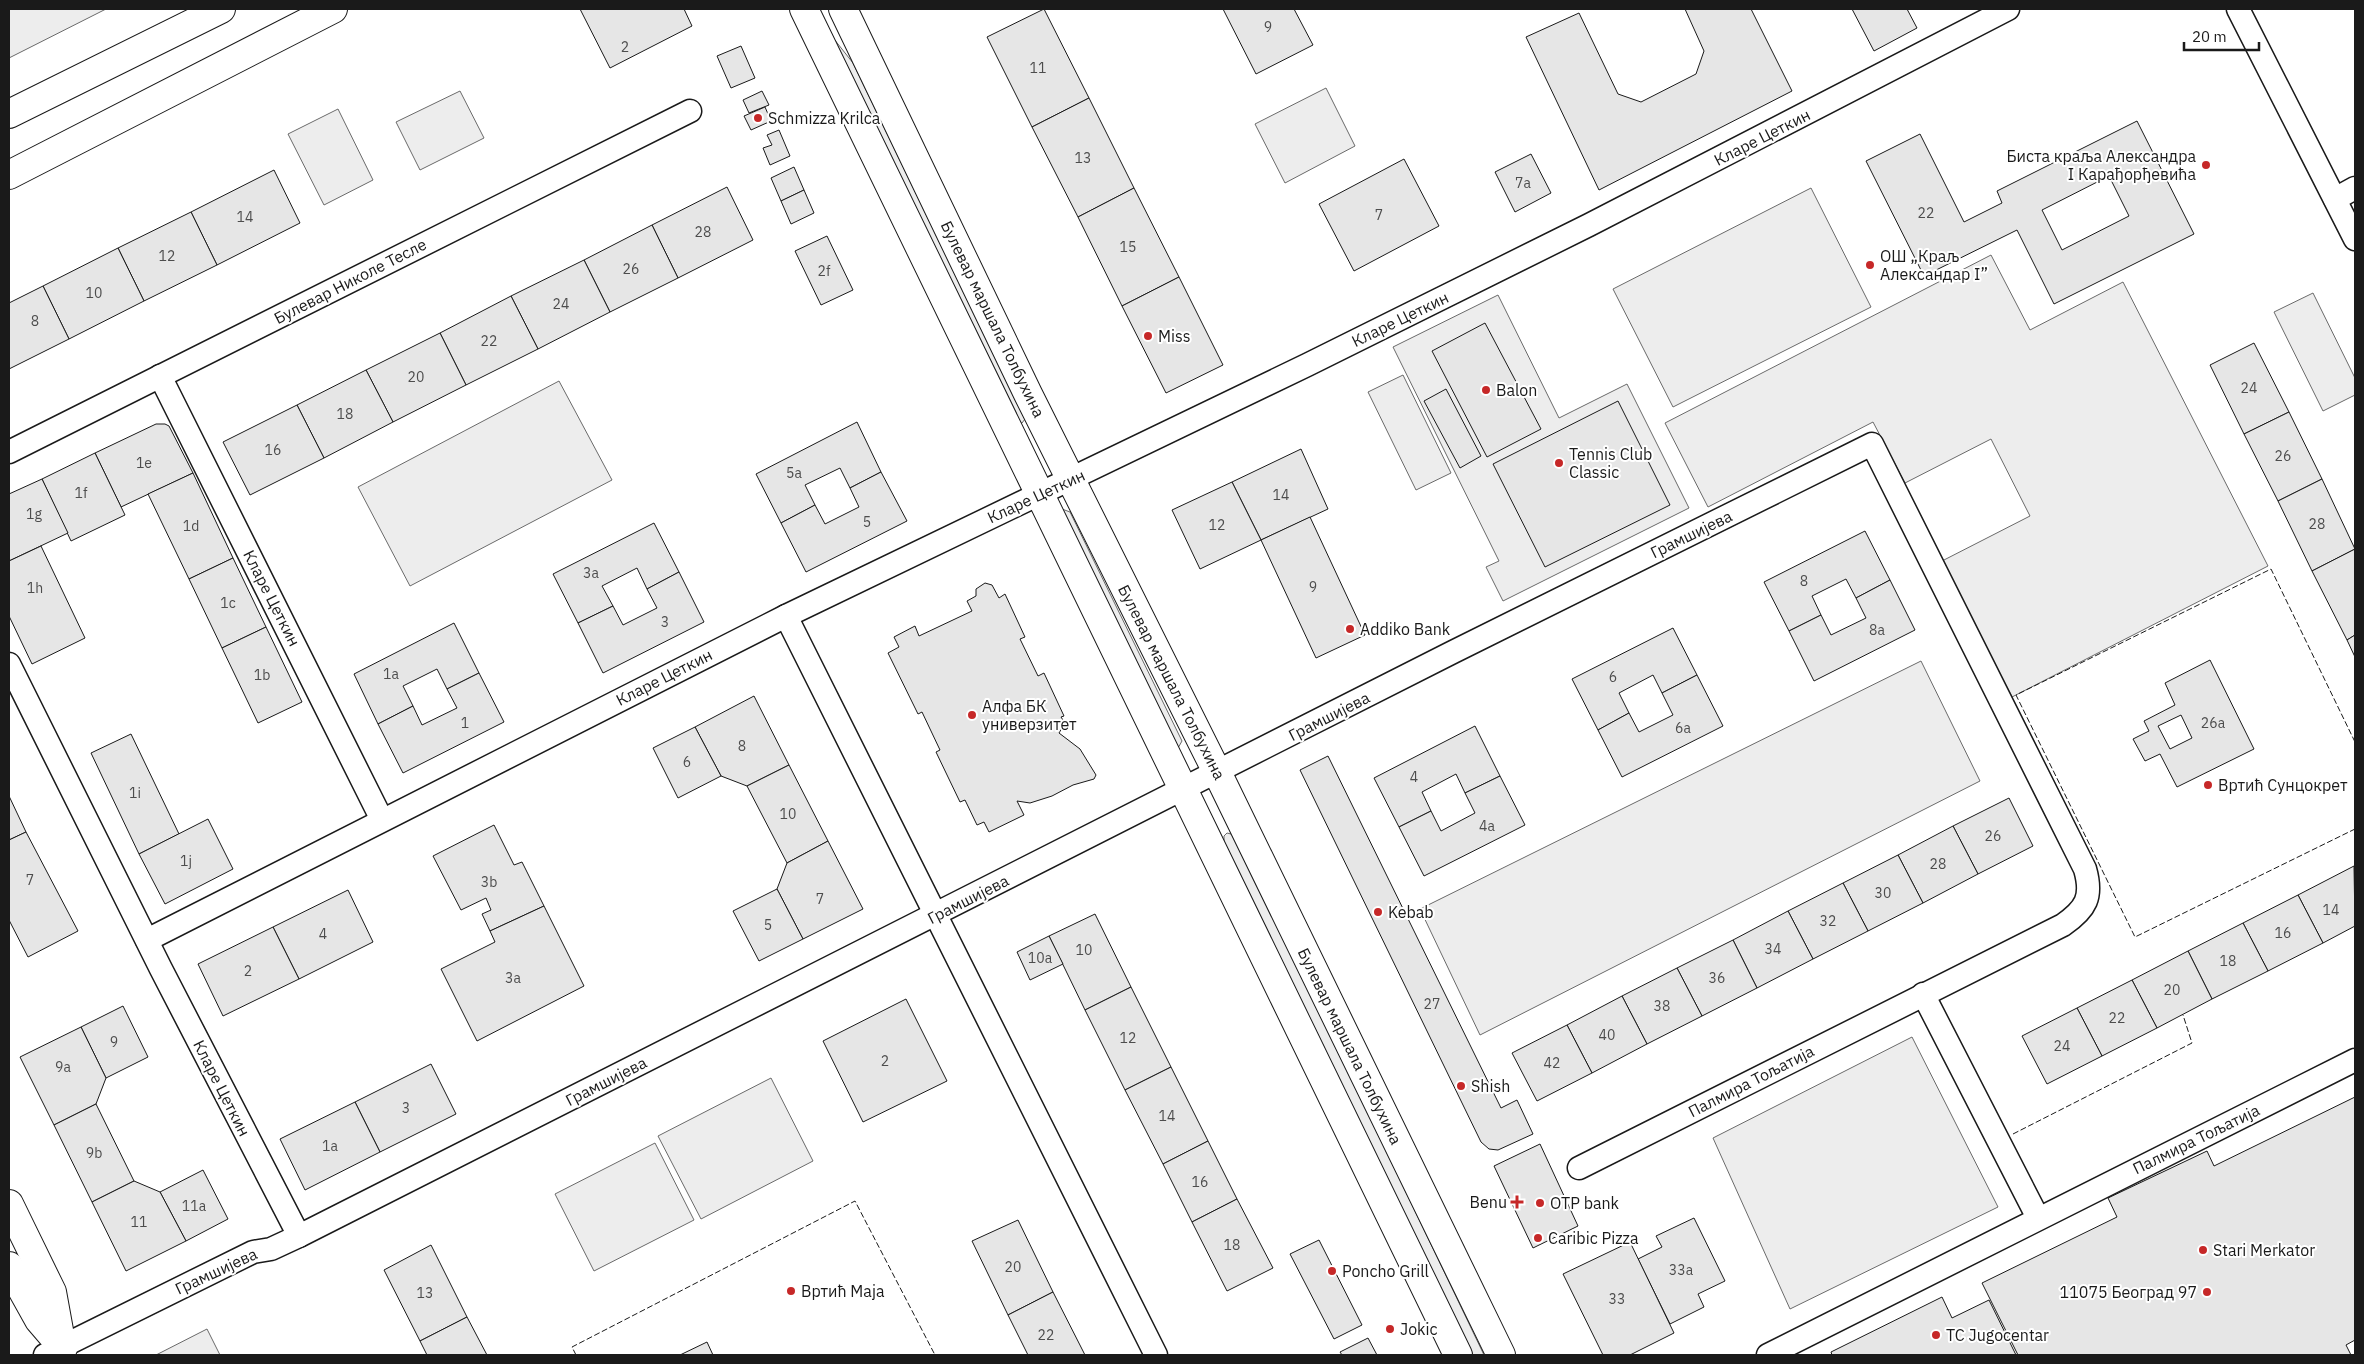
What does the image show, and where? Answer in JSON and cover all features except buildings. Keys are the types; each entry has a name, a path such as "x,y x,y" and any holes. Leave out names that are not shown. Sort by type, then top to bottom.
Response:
{"street":[{"path":"9,114 221,9"},
{"path":"9,175 333,9"},
{"path":"804,9 1038,495 1184,790 1458,1355"},
{"name":"Булевар маршала Толбухина","path":"843,9 1070,480 1217,772 1501,1355"},
{"name":"Кларе Цеткин","path":"147,940 786,616 1307,365 1590,225 2008,9"},
{"path":"2238,9 2355,239"},
{"name":"Булевар Николе Тесле","path":"9,452 690,111"},
{"path":"2335,199 2355,188"},
{"name":"Кларе Цеткин","path":"160,376 382,820"},
{"name":"Грамшијева","path":"58,1352 252,1252 271,1249 298,1236 1184,790 1453,652 1872,444"},
{"name":"Палмира Тољатија","path":"1579,1168 2063,926 2076,915 2086,902 2090,891 2085,869 1872,444"},
{"path":"786,616 934,916 1156,1355"},
{"name":"Кларе Цеткин","path":"9,664 298,1236"},
{"path":"1924,994 2038,1218"},
{"name":"Палмира Тољатија","path":"1768,1355 2355,1060"},
{"path":"9,1204 52,1292 58,1352"},
{"path":"9,1266 58,1352"}],"shaded area":[{"path":"9,9 106,9 9,58"},
{"path":"824,34 834,39 853,63 1025,419 1022,423 1018,422"},
{"path":"1326,88 1355,146 1285,183 1255,124"},
{"path":"460,91 484,138 420,170 396,122"},
{"path":"338,109 373,180 324,205 288,134"},
{"path":"1811,188 1871,307 1673,407 1613,289"},
{"path":"1991,255 2030,330 2123,282 2268,566 2012,697 1942,561 2030,516 1991,439 1905,483 1873,422 1708,507 1665,423"},
{"path":"2313,293 2355,378 2355,395 2323,411 2274,312"},
{"name":"Tennis Club Classic","path":"1498,295 1559,418 1627,384 1689,508 1503,601 1486,567 1499,561 1393,347"},
{"path":"1403,375 1451,473 1416,490 1368,392"},
{"path":"559,381 612,480 410,586 358,487"},
{"path":"1062,509 1070,512 1182,741 1178,748"},
{"path":"1921,661 1980,781 1480,1035 1420,909"},
{"path":"1227,833 1235,835 1484,1355 1473,1355 1224,842 1224,836"},
{"path":"1912,1037 1998,1207 1790,1309 1713,1138"},
{"path":"771,1078 813,1161 701,1219 658,1136"},
{"path":"655,1143 694,1220 594,1271 555,1194"},
{"path":"207,1329 220,1355 156,1355"}],"fence":[{"path":"2355,742 2271,569 2016,695 2135,937 2355,829"},
{"path":"2013,1134 2192,1043 2183,1015"},
{"path":"576,1355 572,1347 855,1201 935,1355"}],"place":[{"name":"Schmizza Krilca","path":"758,118"},
{"name":"Биста краља Александра I Карађорђевића","path":"2206,165"},
{"name":"ОШ „Краљ Александар I”","path":"1870,265"},
{"name":"Miss","path":"1148,336"},
{"name":"Balon","path":"1486,390"},
{"name":"Tennis Club Classic","path":"1559,463"},
{"name":"Addiko Bank","path":"1350,629"},
{"name":"Алфа БК универзитет","path":"972,715"},
{"name":"Вртић Сунцокрет","path":"2208,785"},
{"name":"Kebab","path":"1378,912"},
{"name":"Shish","path":"1461,1086"},
{"name":"Benu","path":"1517,1202"},
{"name":"OTP bank","path":"1540,1203"},
{"name":"Caribic Pizza","path":"1538,1238"},
{"name":"Stari Merkator","path":"2203,1250"},
{"name":"Poncho Grill","path":"1332,1271"},
{"name":"Вртић Маја","path":"791,1291"},
{"name":"11075 Београд 97","path":"2207,1292"},
{"name":"Jokic","path":"1390,1329"},
{"name":"TC Jugocentar","path":"1936,1335"}]}
